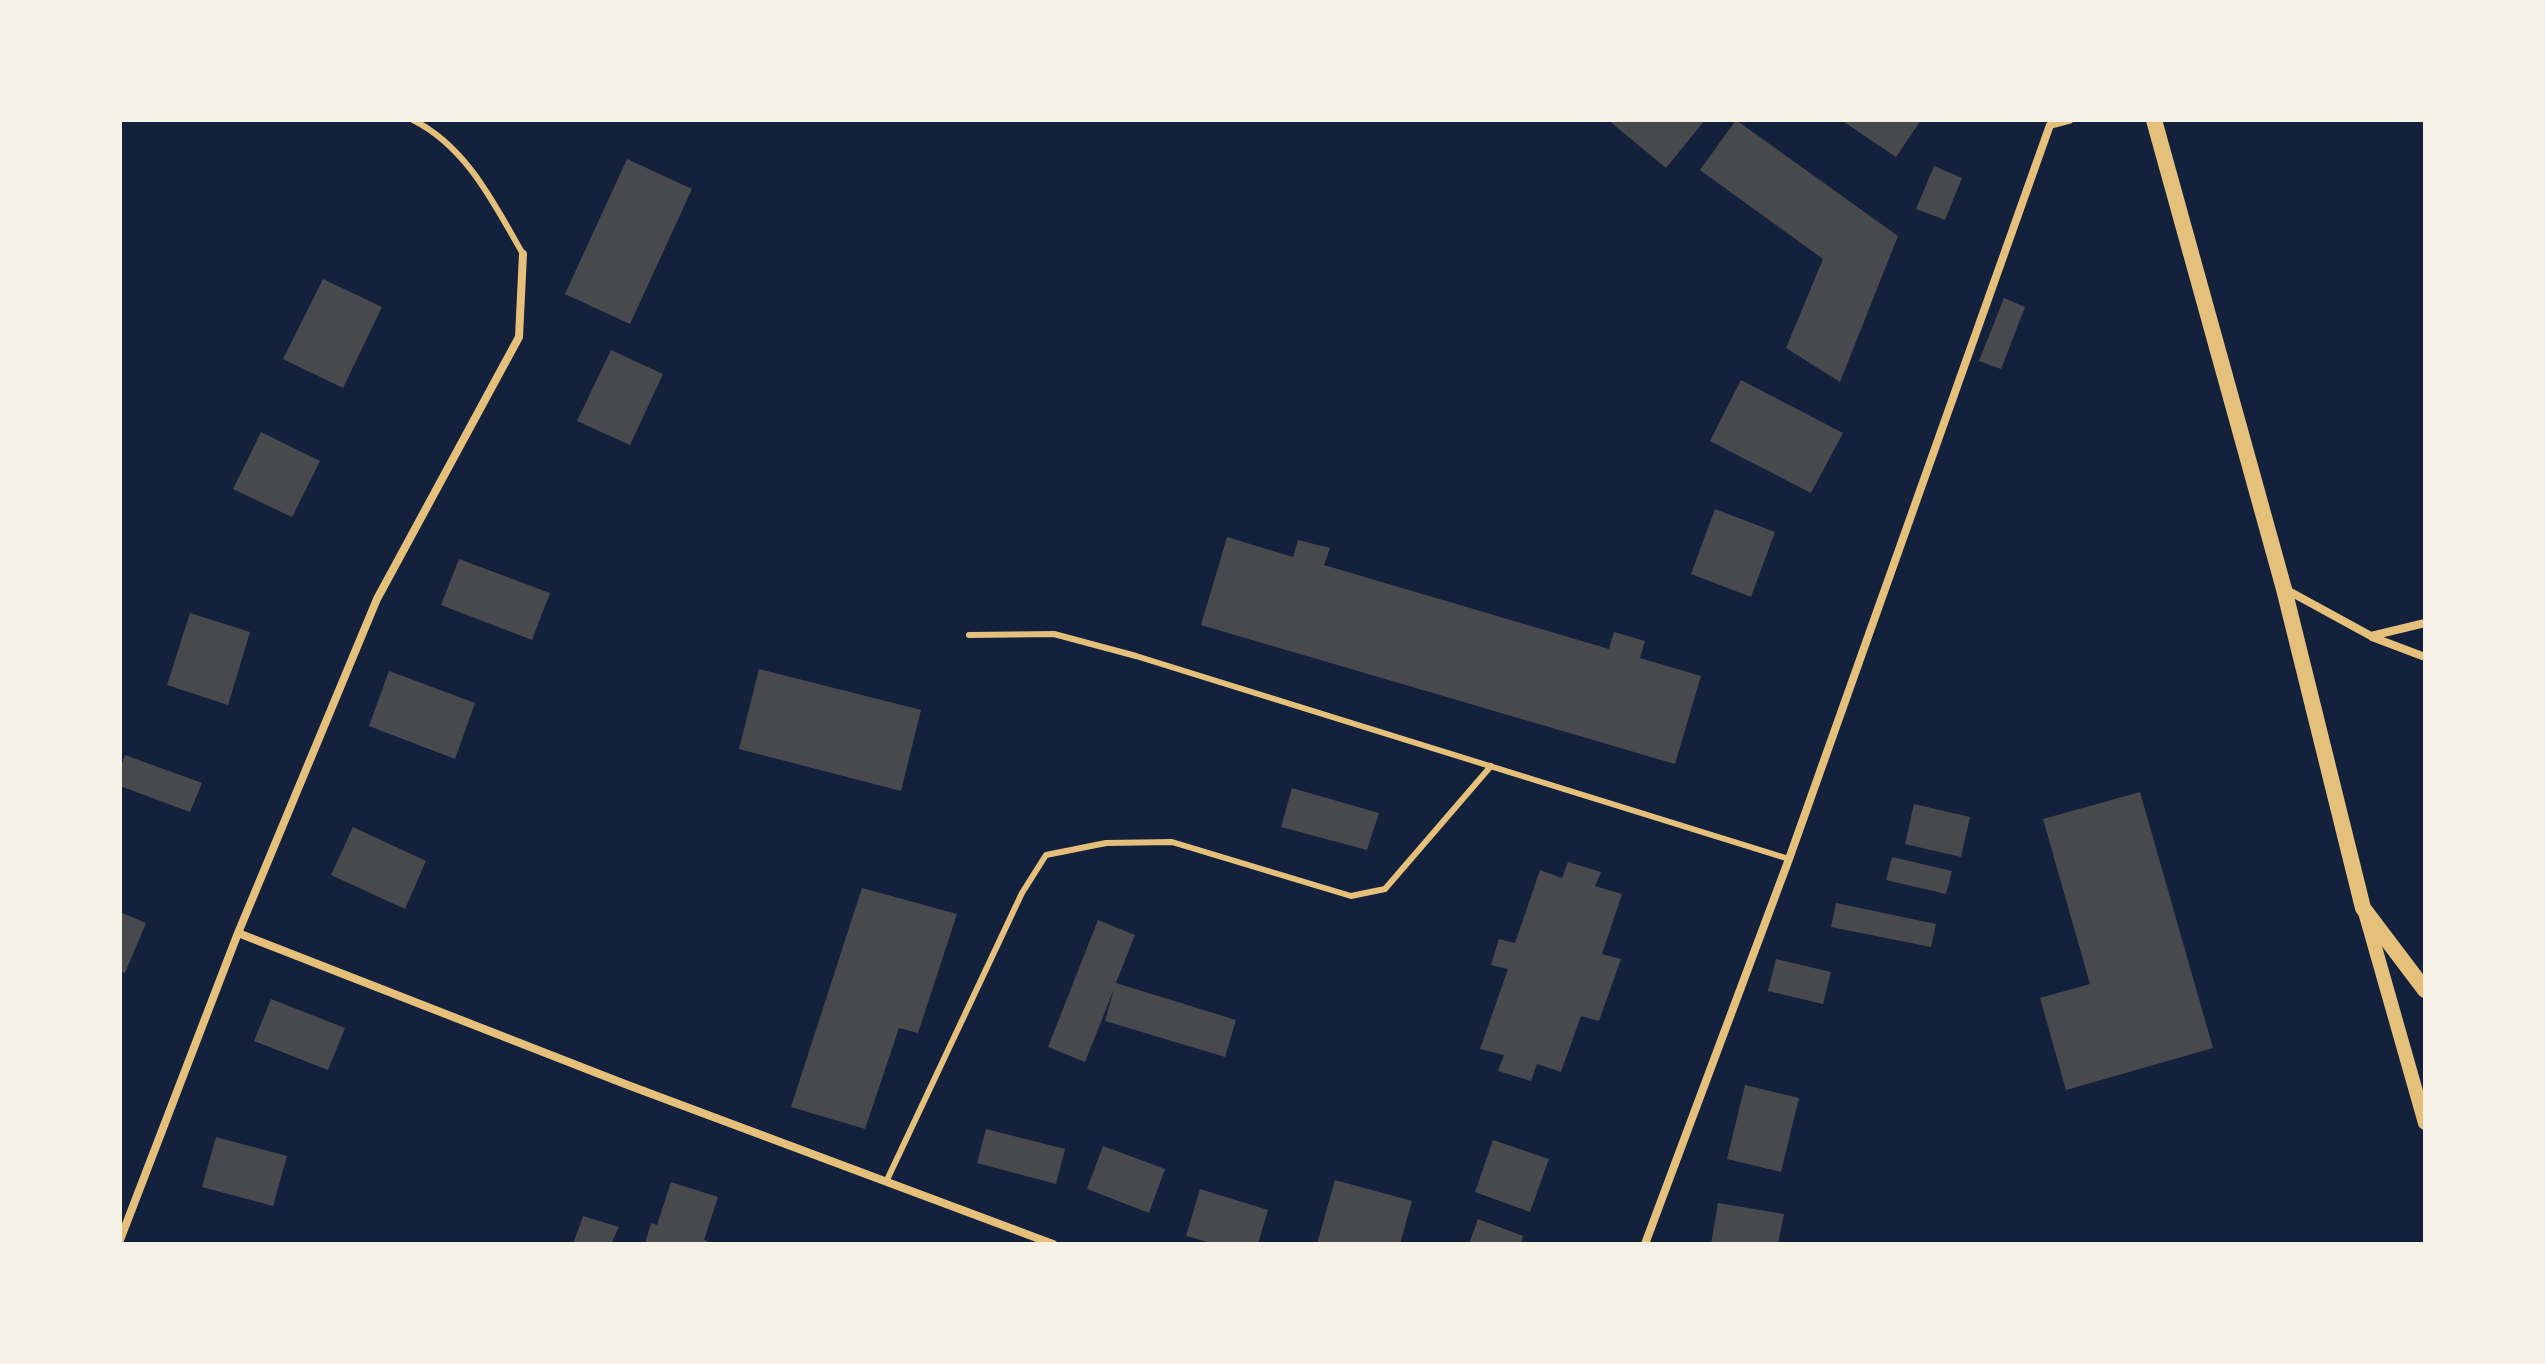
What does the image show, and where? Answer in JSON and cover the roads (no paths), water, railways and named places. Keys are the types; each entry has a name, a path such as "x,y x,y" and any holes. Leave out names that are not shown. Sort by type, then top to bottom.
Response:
{"main road":[{"path":"2154,120 2284,589 2363,908 2425,990"}],"street":[{"path":"1645,1244 1789,859 2046,122 2069,120"},
{"path":"120,1240 238,933 377,599 519,337 523,254"},
{"path":"2284,589 2371,636 2425,657"},
{"path":"2371,636 2425,623"},
{"path":"2363,908 2420,1090 2425,1123"},
{"path":"238,933 625,1084 1053,1244"}],"lane":[{"path":"413,120 430,128 476,173 523,254"},
{"path":"969,635 1054,634 1136,656 1789,859"},
{"path":"886,1182 1022,893 1046,855 1106,843 1172,842 1351,896 1385,889 1491,766"}]}
